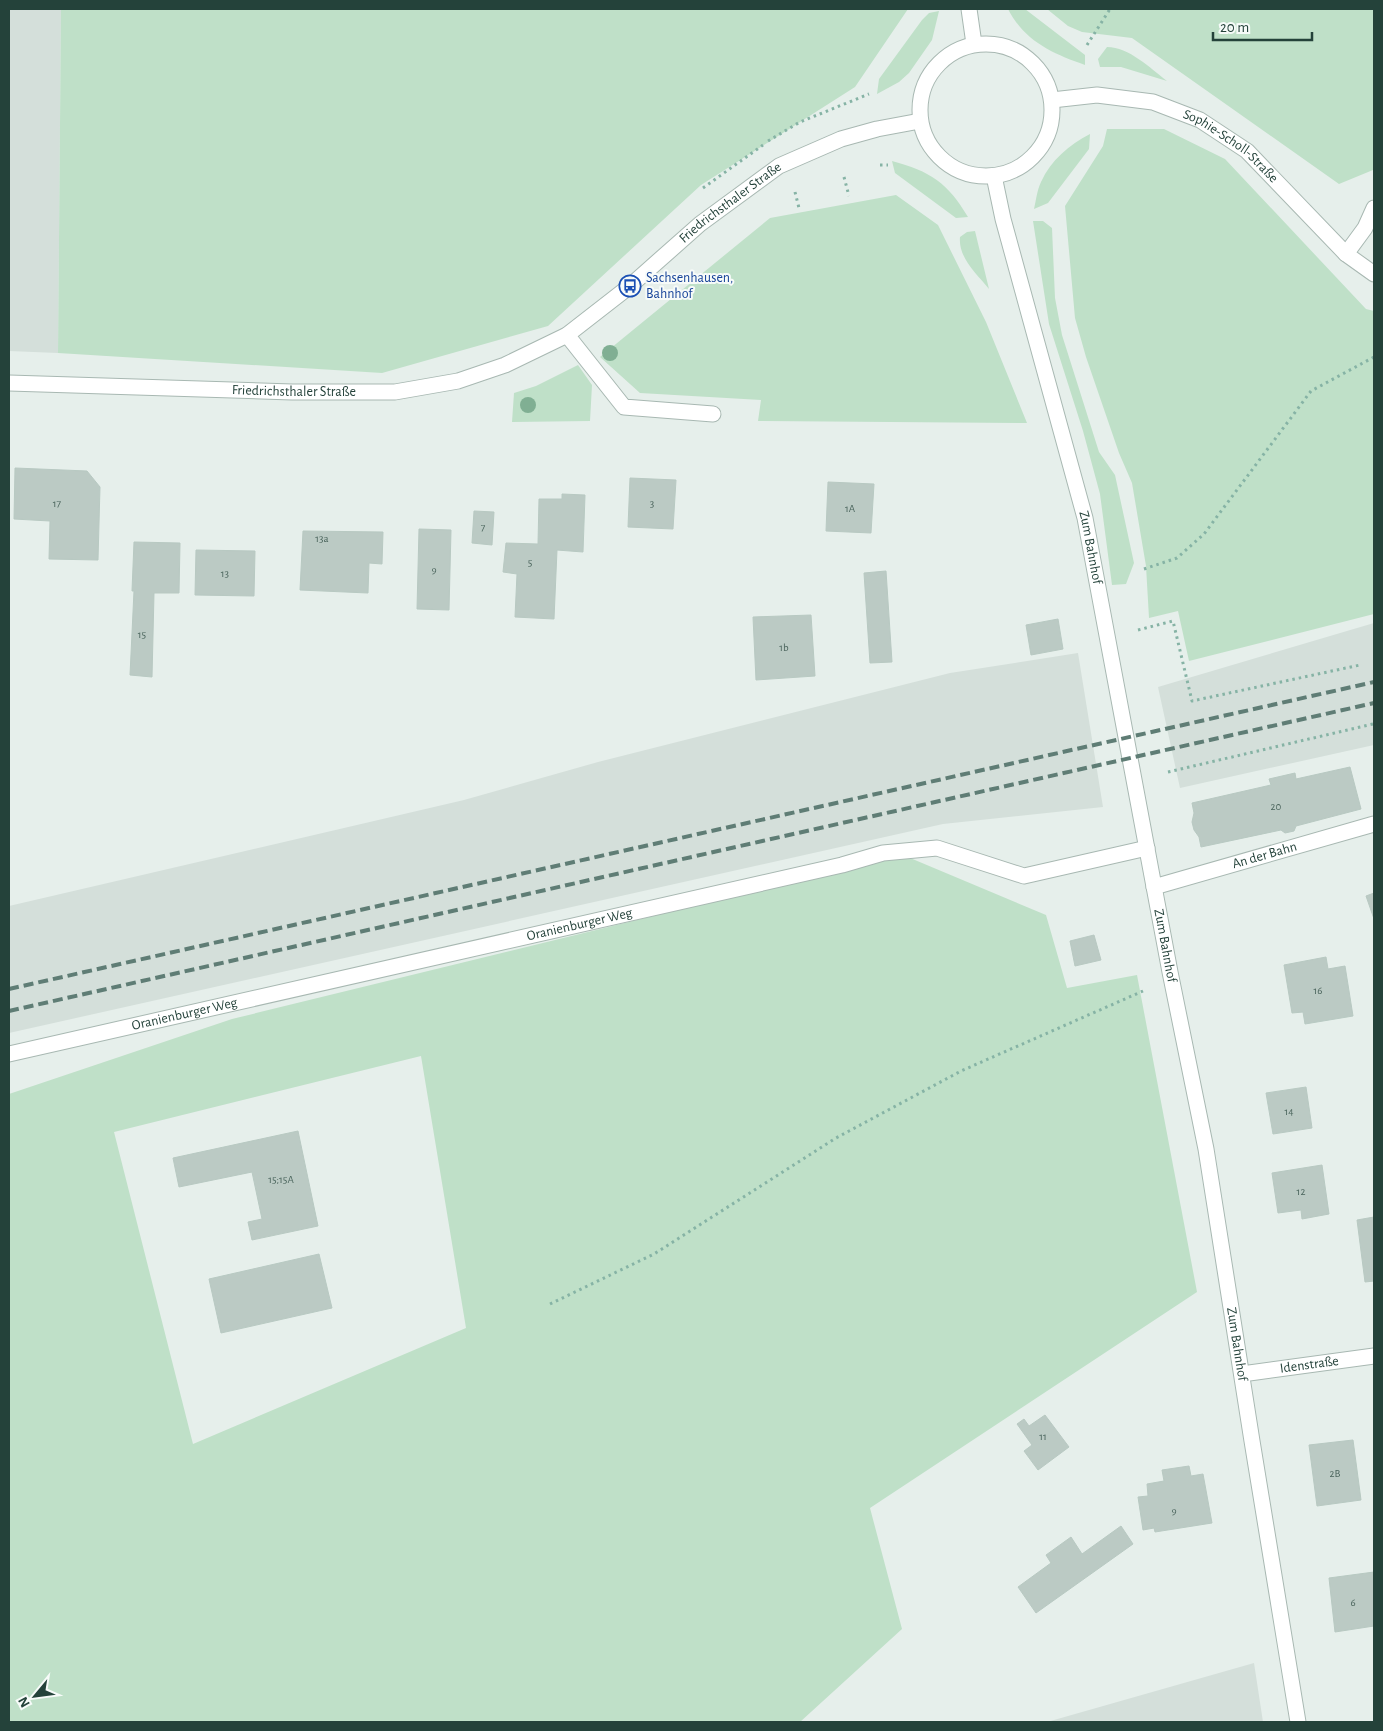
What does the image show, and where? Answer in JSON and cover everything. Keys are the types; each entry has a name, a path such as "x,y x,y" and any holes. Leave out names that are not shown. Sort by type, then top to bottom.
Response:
{"street":[{"path":"969,9 974,44"},
{"path":"974,44 995,44 1015,50 1033,62 1045,80 1052,100 1052,118 1048,135 1039,150 1026,163 1011,172 994,176 973,176 954,169 938,156 926,140 920,121 920,100 926,80 930,74 938,63 954,51 974,44"},
{"name":"Sophie-Scholl-Straße","path":"1052,100 1097,95 1153,102 1200,120 1247,151 1346,254 1374,274"},
{"name":"Friedrichsthaler Straße","path":"9,383 292,392 395,392 458,381 504,365 567,334 630,286 700,224 779,166 841,139 878,129 920,121"},
{"name":"Zum Bahnhof","path":"994,176 1003,219 1085,518 1154,887 1206,1149 1298,1722"},
{"path":"1346,254 1365,228 1374,208"},
{"path":"567,334 624,407 713,414"},
{"name":"An der Bahn","path":"1154,887 1374,824"},
{"name":"Oranienburger Weg","path":"9,1054 842,865 883,853 937,848 1024,876 1147,848"},
{"name":"Idenstraße","path":"1242,1374 1374,1356"}],"path":[{"path":"1087,45 1110,9"},
{"path":"880,165 888,165"},
{"path":"844,177 849,196"},
{"path":"795,192 799,208"},
{"path":"1144,569 1177,558 1204,534 1311,391 1374,357"},
{"path":"1138,630 1173,621 1192,701 1360,665"},
{"path":"1168,772 1374,724"},
{"path":"550,1304 654,1254 836,1138 961,1071 1143,991"}],"shaded area":[{"path":"9,9 61,9 58,353 9,351"},
{"path":"1374,623 1374,745 1180,788 1158,687"},
{"path":"1078,653 1103,807 943,824 9,1033 9,906 464,800 598,762 950,673"},
{"path":"1254,1663 1263,1722 1047,1722"}],"green space":[{"path":"61,9 908,9 855,87 701,185 548,326 382,373 58,353"},
{"path":"1008,9 1025,9 1085,55 1085,65 1040,45 1022,30"},
{"path":"1047,9 1374,9 1373,170 1339,184 1132,38 1082,32 1068,26"},
{"path":"939,11 932,40 909,73 899,82 877,94 879,79 922,20 929,13"},
{"path":"1107,47 1123,50 1131,54 1167,81 1121,67 1100,67 1098,59"},
{"path":"1107,129 1164,129 1225,159 1366,309 1374,311 1374,614 1189,661 1178,611 1149,618 1146,566 1132,483 1119,453 1086,357 1075,318 1065,206 1103,146"},
{"path":"1090,134 1089,149 1048,203 1034,209 1040,185 1055,160 1068,148"},
{"path":"892,161 917,169 937,180 953,195 968,217 956,218 895,173"},
{"path":"896,195 938,225 986,322 1027,423 758,421 761,400 640,393 600,357 770,218"},
{"path":"1033,221 1043,221 1052,228 1055,298 1062,335 1099,452 1115,475 1134,563 1126,584 1112,585 1100,494 1083,431 1049,324"},
{"path":"975,231 989,289 965,259 960,245 960,237 967,232"},
{"path":"578,365 592,385 590,421 512,422 514,393 536,386"},
{"path":"903,855 1046,915 1067,988 1137,975 1197,1292 870,1508 902,1629 800,1722 9,1722 9,1094 232,1019","holes":["421,1056 466,1328 193,1444 114,1132"]}],"building":[{"path":"15,468 87,471 100,487 98,560 49,559 50,521 14,519"},
{"path":"630,478 676,480 673,529 628,527"},
{"path":"828,482 874,484 871,533 826,531"},
{"path":"562,494 585,495 583,552 557,550 554,619 515,617 517,574 503,572 506,543 538,544 539,499 562,499"},
{"path":"474,511 494,512 492,545 472,543"},
{"path":"419,529 451,530 449,610 417,609"},
{"path":"303,531 383,532 382,564 369,563 368,593 300,590"},
{"path":"134,542 180,543 179,593 154,593 152,677 130,675"},
{"path":"196,550 255,551 254,596 195,595"},
{"path":"886,571 892,662 870,663 864,573"},
{"path":"811,615 815,676 756,680 753,617"},
{"path":"1058,619 1063,649 1031,655 1026,625"},
{"path":"1350,767 1361,809 1296,826 1294,831 1285,833 1281,830 1201,847 1199,837 1194,830 1192,822 1194,813 1192,803 1271,785 1269,779 1295,773 1296,779"},
{"path":"1374,893 1374,919 1366,896"},
{"path":"1094,935 1101,960 1075,966 1070,941"},
{"path":"1326,957 1328,969 1345,966 1353,1016 1305,1024 1303,1012 1292,1013 1284,965"},
{"path":"1306,1087 1312,1128 1273,1134 1266,1093"},
{"path":"298,1131 318,1226 252,1240 248,1222 262,1219 252,1172 179,1187 173,1158"},
{"path":"1322,1165 1329,1214 1302,1219 1301,1210 1278,1213 1272,1173"},
{"path":"1374,1217 1374,1281 1365,1282 1357,1220"},
{"path":"319,1254 332,1308 221,1333 209,1279"},
{"path":"1045,1415 1069,1447 1038,1470 1024,1451 1032,1445 1017,1424 1024,1419 1029,1426"},
{"path":"1353,1440 1361,1500 1317,1506 1309,1445"},
{"path":"1189,1466 1191,1476 1203,1474 1212,1523 1155,1532 1154,1528 1143,1530 1138,1497 1148,1496 1147,1484 1164,1481 1162,1470"},
{"path":"1121,1526 1133,1544 1036,1613 1018,1587 1051,1563 1046,1555 1071,1537 1082,1554"},
{"path":"1374,1572 1374,1626 1335,1632 1329,1578"}],"railway":[{"path":"9,989 1374,682"},
{"path":"9,1011 1374,703"}],"place":[{"name":"Sachsenhausen, Bahnhof","path":"630,286"}]}
